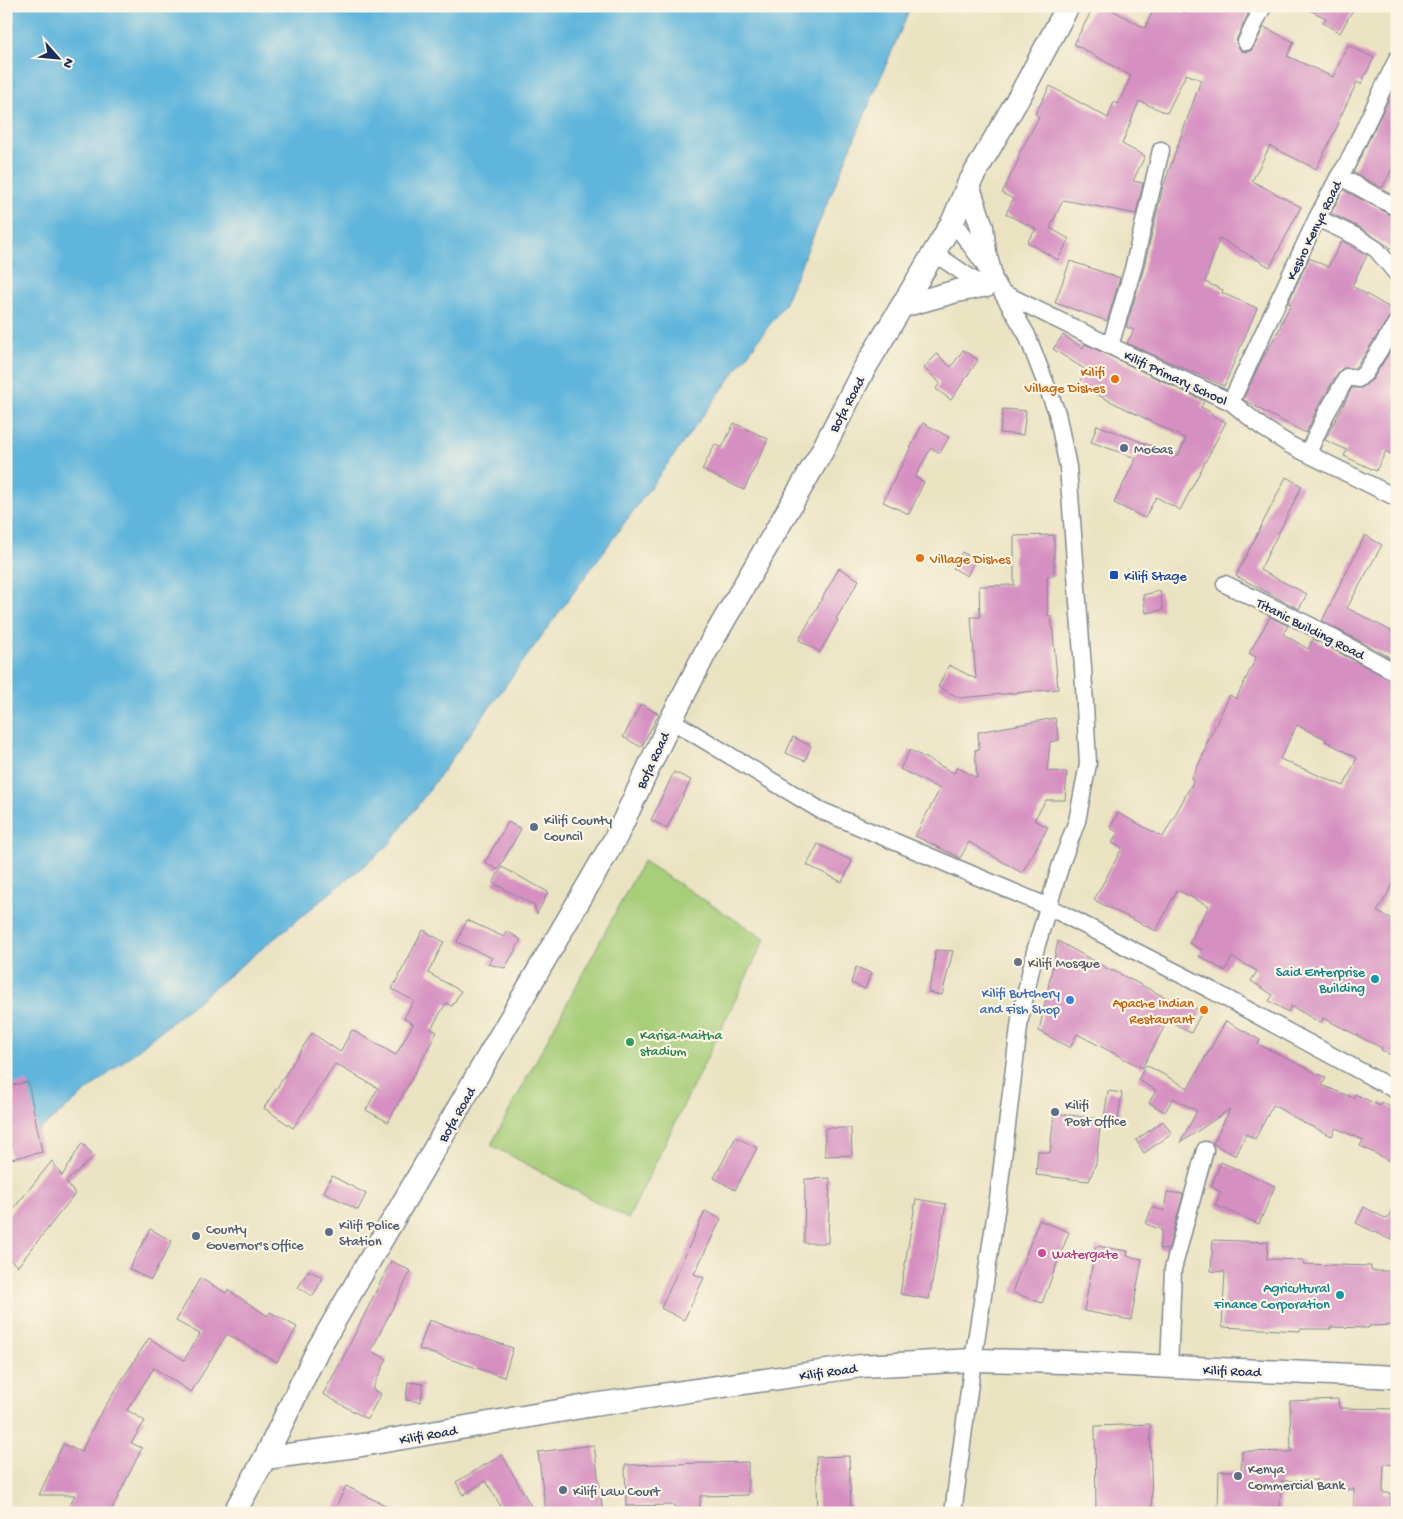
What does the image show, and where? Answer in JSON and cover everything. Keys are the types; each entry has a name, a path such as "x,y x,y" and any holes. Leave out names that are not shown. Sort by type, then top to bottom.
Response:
{"street":[{"name":"Bofa Road","path":"234,1513 265,1458 318,1349 616,836 671,720 706,653 820,452 863,370 954,221 968,185 1023,90 1068,6"},
{"path":"1246,42 1263,6"},
{"name":"Kesho Kenya Road","path":"1231,402 1317,218 1339,176 1348,164 1397,59"},
{"path":"1110,346 1133,269 1161,150"},
{"path":"1339,176 1397,208"},
{"path":"968,185 982,227 985,253 997,289"},
{"path":"1317,218 1355,236 1376,249 1397,274"},
{"path":"953,1513 973,1360 998,1198 1020,1019 1035,951 1061,864 1077,821 1088,764 1068,467 1056,413 1027,335 954,221"},
{"name":"Kilifi Primary School","path":"934,253 997,289 1110,346 1231,402 1290,445 1397,498"},
{"path":"903,306 958,290 997,289"},
{"path":"1308,453 1326,414 1347,377 1358,379 1365,373 1397,322"},
{"name":"Titanic Building Road","path":"1225,584 1311,626 1397,673"},
{"path":"671,720 820,810 1049,907 1211,990 1397,1091"},
{"path":"1169,1367 1173,1268 1206,1150"},
{"name":"Kilifi Road","path":"265,1458 356,1446 593,1405 861,1366 973,1360 1397,1377"}],"green space":[{"name":"Karisa-Maitha stadium","path":"643,861 765,939 628,1219 491,1145"}],"water":[{"path":"6,6 911,6 784,305 388,846 33,1135 6,1142"}],"building":[{"path":"1094,6 1105,6 1145,28 1155,6 1171,6 1185,13 1188,6 1233,6 1248,14 1236,43 1241,51 1247,52 1252,50 1264,27 1294,42 1287,56 1333,77 1348,45 1374,58 1361,84 1357,82 1316,169 1270,146 1252,181 1301,207 1270,267 1219,238 1205,282 1223,290 1222,293 1257,308 1224,386 1127,343 1134,330 1126,327 1143,271 1163,187 1201,80 1186,74 1167,113 1139,101 1122,144 1145,156 1133,181 1143,183 1136,214 1063,200 1050,228 1069,239 1058,260 1027,242 1036,229 1006,214 1013,199 1002,193 1019,159 1017,158 1039,117 1035,114 1050,86 1108,118 1114,102 1118,104 1131,76 1074,44"},
{"path":"1301,6 1355,6 1340,33 1323,23 1326,18"},
{"path":"1397,83 1397,160 1382,188 1353,172"},
{"path":"1343,190 1397,218 1397,252 1360,228 1331,213"},
{"path":"1342,241 1367,255 1352,286 1397,312 1389,317 1357,366 1355,368 1343,368 1338,372 1306,433 1243,399 1259,365 1281,326 1291,304 1288,303 1309,258 1328,267"},
{"path":"1070,261 1120,278 1107,321 1055,303"},
{"path":"1063,335 1083,348 1085,344 1204,401 1201,407 1212,413 1211,415 1226,422 1180,510 1156,497 1145,518 1114,503 1136,458 1091,442 1097,425 1178,456 1186,439 1078,385 1086,370 1053,349"},
{"path":"1397,341 1397,458 1386,451 1376,471 1344,456 1347,450 1325,440 1352,388 1361,388 1372,380"},
{"path":"963,350 978,360 951,400 936,389 940,383 924,368 937,354 951,367"},
{"path":"1003,409 1026,411 1023,435 1000,433"},
{"path":"734,423 768,439 744,490 702,470 715,444 722,448"},
{"path":"923,423 949,437 940,453 931,448 915,477 924,482 909,514 883,502"},
{"path":"1286,477 1302,486 1260,570 1307,594 1299,609 1236,576"},
{"path":"1054,535 1054,576 1047,576 1048,616 1051,616 1058,689 960,698 938,687 949,665 976,679 971,617 980,617 979,586 1014,585 1014,536"},
{"path":"1365,535 1382,545 1347,608 1397,634 1397,661 1322,621"},
{"path":"962,552 975,559 967,576 953,568"},
{"path":"839,568 859,580 836,619 838,620 820,652 799,640"},
{"path":"1160,591 1163,610 1146,613 1143,595"},
{"path":"1270,617 1288,626 1283,634 1308,649 1313,639 1397,683 1397,877 1377,912 1397,921 1397,1058 1381,1050 1382,1048 1323,1018 1321,1023 1291,1006 1288,1012 1269,1001 1273,995 1251,981 1257,971 1232,957 1225,971 1199,956 1202,950 1189,943 1209,906 1177,890 1156,931 1094,900 1122,848 1112,843 1118,832 1110,828 1118,813 1163,837 1194,780 1191,779 1230,695 1236,699 1254,662 1256,657 1249,653","holes":["1297,725 1326,739 1325,741 1357,758 1344,786 1280,759"]},
{"path":"641,704 659,714 641,747 623,737"},
{"path":"1055,718 1059,740 1050,742 1047,771 1067,772 1065,800 1046,800 1034,820 1048,827 1022,873 969,842 960,858 915,836 940,789 900,769 910,750 954,773 957,767 977,778 975,750 979,749 978,732"},
{"path":"793,737 811,746 805,761 786,753"},
{"path":"674,772 691,780 667,828 651,820"},
{"path":"508,822 521,829 498,870 485,862"},
{"path":"818,844 852,861 842,882 807,865"},
{"path":"502,867 548,892 537,914 534,905 493,883"},
{"path":"467,920 504,937 507,931 521,940 505,968 488,964 492,958 457,942"},
{"path":"423,930 444,942 428,973 461,991 452,1006 446,1003 431,1029 437,1032 388,1122 366,1110 378,1088 335,1064 293,1128 264,1108 312,1033 340,1052 352,1030 396,1055 413,1024 404,1018 414,1001 392,989"},
{"path":"1058,941 1180,1005 1182,1001 1202,1012 1191,1033 1168,1020 1142,1068 1077,1034 1070,1048 1039,1031"},
{"path":"935,950 953,951 942,995 928,992 934,969"},
{"path":"856,967 871,973 865,989 851,983"},
{"path":"1226,1021 1260,1040 1258,1044 1326,1078 1322,1085 1353,1098 1355,1094 1380,1106 1381,1102 1397,1110 1397,1164 1360,1146 1363,1140 1336,1128 1332,1136 1273,1105 1255,1139 1246,1134 1236,1156 1213,1144 1230,1109 1180,1143 1197,1111 1173,1098 1165,1112 1149,1103 1156,1090 1138,1080 1146,1065 1188,1088"},
{"path":"28,1082 42,1152 11,1159 6,1136 6,1086"},
{"path":"1108,1091 1122,1093 1118,1120 1104,1118"},
{"path":"1054,1113 1101,1119 1096,1163 1089,1181 1036,1175 1038,1151 1050,1153"},
{"path":"1163,1121 1172,1134 1144,1153 1136,1140"},
{"path":"825,1128 851,1128 852,1155 825,1156"},
{"path":"736,1137 757,1148 735,1190 714,1178"},
{"path":"82,1143 94,1156 66,1182 75,1194 18,1266 6,1257 6,1218 52,1161 62,1176"},
{"path":"1221,1162 1275,1186 1259,1224 1215,1205 1221,1192 1211,1187"},
{"path":"332,1176 366,1194 358,1210 324,1192"},
{"path":"830,1178 828,1243 804,1243 805,1179"},
{"path":"1167,1192 1183,1194 1168,1250 1159,1249 1162,1230 1146,1224 1152,1207 1164,1211"},
{"path":"916,1199 946,1204 929,1299 900,1294"},
{"path":"1397,1200 1397,1229 1391,1240 1356,1223 1364,1207 1387,1219"},
{"path":"705,1211 721,1219 694,1274 704,1278 684,1320 661,1308"},
{"path":"1039,1220 1069,1232 1042,1303 1012,1292"},
{"path":"150,1229 172,1241 151,1280 129,1269"},
{"path":"1213,1240 1268,1242 1267,1259 1304,1260 1303,1264 1371,1266 1371,1271 1397,1271 1397,1325 1369,1326 1369,1328 1331,1327 1331,1329 1300,1329 1300,1331 1222,1327 1225,1272 1211,1271"},
{"path":"1096,1246 1128,1251 1127,1256 1142,1259 1131,1320 1084,1311"},
{"path":"391,1261 411,1271 371,1351 387,1359 372,1389 381,1394 367,1419 323,1394"},
{"path":"308,1270 323,1278 313,1296 298,1288"},
{"path":"200,1278 226,1293 228,1290 268,1316 270,1312 297,1327 277,1362 227,1334 191,1392 154,1368 127,1410 145,1421 131,1443 142,1448 110,1513 78,1513 68,1508 75,1495 39,1495 63,1444 81,1452 97,1419 149,1338 184,1360 200,1334 176,1321"},
{"path":"429,1320 513,1348 504,1377 419,1349"},
{"path":"408,1382 423,1384 421,1402 406,1400"},
{"path":"1338,1399 1339,1408 1397,1409 1397,1465 1384,1464 1383,1493 1390,1493 1391,1513 1354,1513 1354,1489 1318,1490 1317,1480 1281,1481 1280,1511 1218,1509 1219,1471 1241,1471 1242,1451 1291,1452 1290,1401"},
{"path":"1150,1424 1152,1513 1096,1513 1095,1426"},
{"path":"594,1445 603,1513 546,1513 538,1452"},
{"path":"502,1455 535,1513 501,1513 500,1505 486,1481 463,1495 456,1482"},
{"path":"849,1456 851,1513 818,1513 816,1457"},
{"path":"748,1462 748,1495 700,1496 700,1513 675,1513 675,1505 626,1506 625,1465"},
{"path":"346,1486 401,1513 333,1513"}],"place":[{"name":"Kilifi Village Dishes","path":"1115,379"},
{"name":"MoGas","path":"1124,448"},
{"name":"Village Dishes","path":"920,558"},
{"name":"Kilifi Stage","path":"1114,575"},
{"name":"Kilifi County Council","path":"534,827"},
{"name":"Kilifi Mosque","path":"1018,962"},
{"name":"Said Enterprise Building","path":"1375,979"},
{"name":"Kilifi Butchery and Fish Shop","path":"1070,1000"},
{"name":"Apache Indian Restaurant","path":"1204,1010"},
{"name":"Karisa-Maitha stadium","path":"630,1042"},
{"name":"Kilifi Post Office","path":"1055,1112"},
{"name":"Kilifi Police Station","path":"329,1232"},
{"name":"County Governor's Office","path":"196,1236"},
{"name":"Watergate","path":"1042,1253"},
{"name":"Agricultural Finance Corporation","path":"1340,1295"},
{"name":"Kenya Commercial Bank","path":"1238,1476"},
{"name":"Kilifi Law Court","path":"563,1490"}]}
